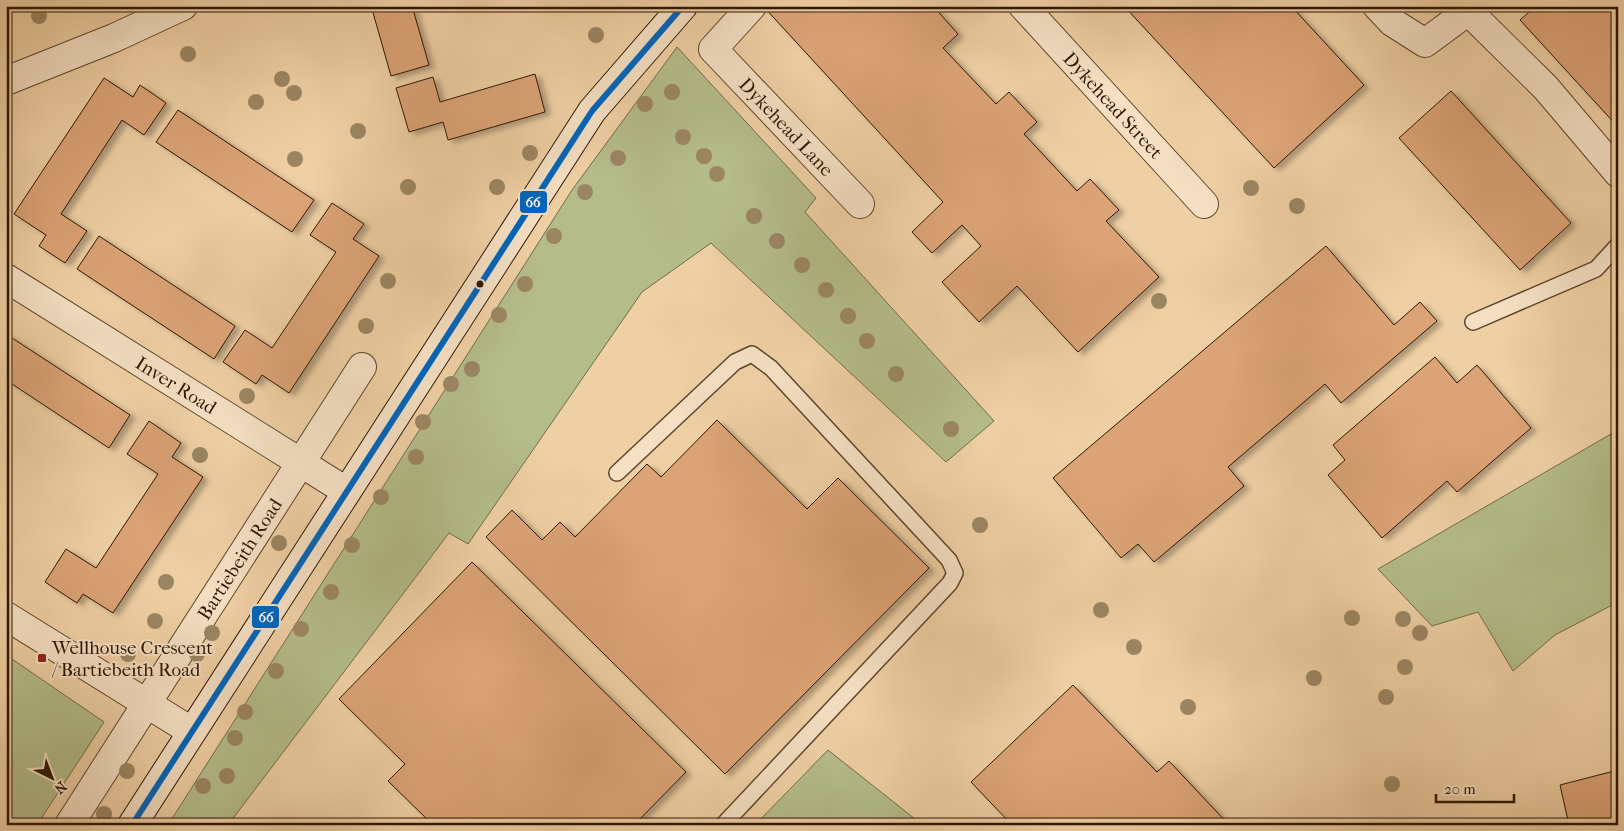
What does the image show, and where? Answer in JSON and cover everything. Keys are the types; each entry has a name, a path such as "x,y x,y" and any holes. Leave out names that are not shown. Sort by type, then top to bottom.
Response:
{"street":[{"path":"6,81 114,38 183,6"},
{"path":"132,825 592,111 683,6"},
{"name":"Dykehead Lane","path":"752,6 713,49 860,204"},
{"name":"Dykehead Street","path":"1023,6 1204,204"},
{"path":"1377,6 1392,22 1425,43 1469,8 1546,88 1618,173"},
{"name":"Inver Road","path":"6,278 346,492"},
{"name":"Bartiebeith Road","path":"68,825 362,367"},
{"path":"6,616 191,731"}],"lane":[{"path":"1473,322 1596,269 1618,245"},
{"path":"616,473 735,362 752,354 771,368 949,560 954,573 950,583 723,825"}],"green space":[{"path":"677,47 816,198 805,212 994,421 946,462 711,243 642,292 468,544 449,533 228,825 168,825 572,190"},
{"path":"1618,430 1618,602 1555,635 1513,671 1478,612 1432,626 1378,569"},
{"path":"6,655 104,722 37,825 6,825"},
{"path":"828,750 915,819 909,825 755,825"}],"building":[{"path":"381,6 412,6 429,65 391,76 372,9"},
{"path":"763,6 933,6 958,34 943,48 996,104 1009,92 1037,122 1024,134 1077,191 1090,179 1119,210 1106,221 1159,277 1078,352 1017,286 979,322 942,282 981,246 962,225 932,253 912,232 943,202"},
{"path":"1124,6 1291,6 1364,85 1274,168"},
{"path":"1536,6 1618,6 1618,127 1520,20"},
{"path":"535,74 545,112 448,140 443,122 409,132 396,88 433,77 440,102"},
{"path":"104,78 133,97 140,85 166,103 144,135 122,120 61,214 87,231 65,263 39,246 46,235 14,214"},
{"path":"1451,91 1571,223 1520,270 1399,138"},
{"path":"178,110 314,200 292,232 156,142"},
{"path":"332,203 364,224 353,239 379,256 289,393 262,375 256,384 223,362 245,330 272,348 336,252 310,235"},
{"path":"99,236 235,326 214,359 77,269"},
{"path":"1326,246 1394,325 1420,302 1437,321 1341,403 1325,384 1228,467 1244,486 1154,562 1138,544 1121,558 1053,478"},
{"path":"6,334 130,415 109,448 6,380"},
{"path":"1435,357 1457,383 1477,365 1531,428 1457,492 1447,481 1382,538 1328,475 1345,460 1333,445"},
{"path":"717,420 807,509 838,478 929,568 725,774 486,537 512,510 542,540 560,522 575,537 647,464 661,477"},
{"path":"149,421 181,443 172,457 203,477 113,613 83,594 77,603 45,582 66,549 96,568 158,474 127,454"},
{"path":"472,562 686,772 634,825 433,825 388,781 405,764 339,699"},
{"path":"1073,685 1157,772 1169,761 1229,825 1012,825 971,782"},
{"path":"1618,770 1618,825 1569,825 1560,785"}],"transit line":[{"name":"66","path":"132,825 592,111 683,6"}],"place":[{"name":"Wellhouse Crescent / Bartiebeith Road","path":"42,658"}]}
